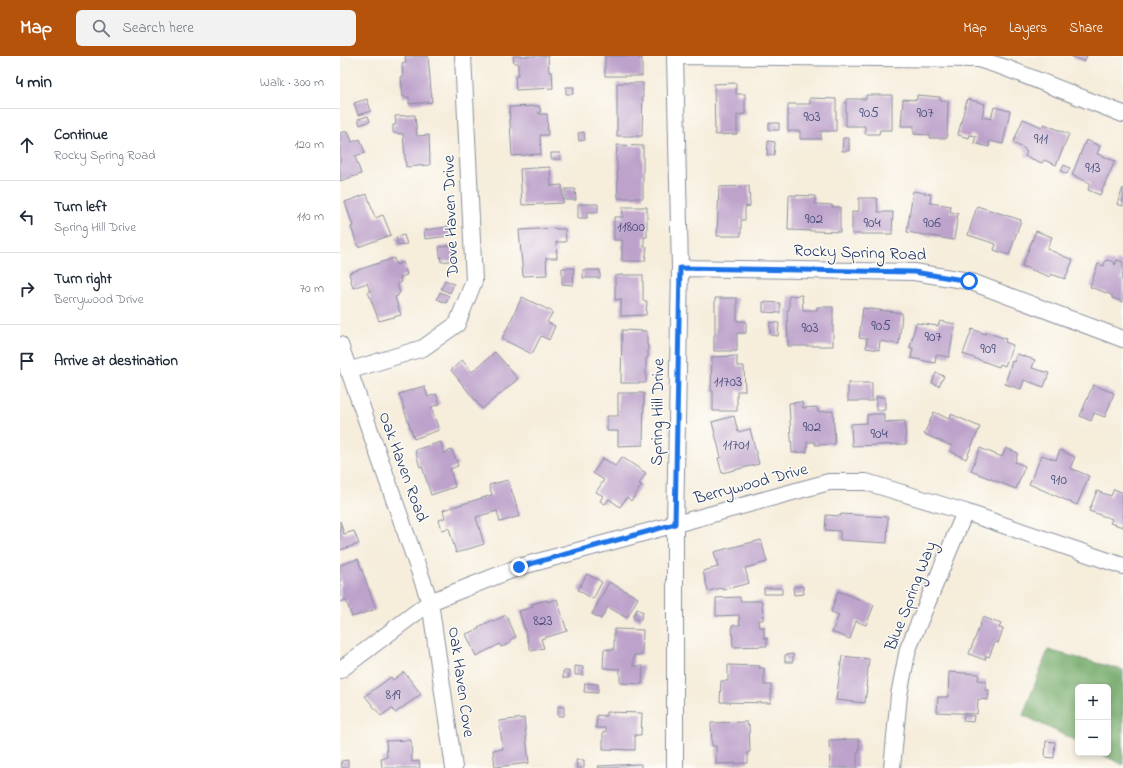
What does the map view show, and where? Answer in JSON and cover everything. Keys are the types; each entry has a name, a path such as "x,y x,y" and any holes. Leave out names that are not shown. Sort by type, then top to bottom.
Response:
{"street":[{"name":"Dove Haven Drive","path":"348,371 423,348 457,324 474,281 463,56"},
{"path":"675,56 978,60 1006,68 1123,114"},
{"name":"Spring Hill Drive","path":"675,56 680,268 675,524 675,768"},
{"name":"Rocky Spring Road","path":"680,268 914,272 969,281 1123,339"},
{"name":"Oak Haven Road","path":"340,345 430,602"},
{"name":"Berrywood Drive","path":"340,670 430,602 519,567 829,482 866,482 965,512 1123,566"},
{"name":"Blue Spring Way","path":"892,768 899,695 908,649 965,512"},
{"name":"Oak Haven Cove","path":"430,602 454,768"}],"green space":[{"path":"1048,650 1123,670 1123,765 1105,756 1111,756 1111,684 1075,684 1075,741 1023,715"}],"building":[{"path":"405,56 428,56 432,102 409,104 409,97 403,97 401,77 403,77 402,64 406,63"},
{"path":"513,56 548,56 549,72 552,72 553,88 516,90 515,76 518,76 518,63 514,63"},
{"path":"605,56 639,56 639,59 642,58 642,76 605,76"},
{"path":"1071,56 1087,56 1084,62"},
{"path":"617,83 643,83 642,136 617,136"},
{"path":"736,83 736,94 745,94 745,114 737,115 737,134 715,135 714,84"},
{"path":"566,87 574,87 573,94 566,94"},
{"path":"866,95 892,95 892,130 880,130 879,134 865,134 865,126 846,126 846,99 866,99"},
{"path":"917,95 940,97 940,100 948,101 947,138 930,138 930,135 914,134 914,126 901,126 903,99 917,100"},
{"path":"810,98 836,99 836,131 821,131 821,139 800,139 800,131 788,131 788,104 810,104"},
{"path":"367,99 371,111 358,115 354,103"},
{"path":"967,99 985,104 982,117 991,119 994,107 1010,111 1003,144 990,141 989,147 974,143 976,136 970,135 969,138 958,135"},
{"path":"539,106 541,112 539,112 539,114 547,114 548,135 540,135 541,154 512,156 509,107"},
{"path":"415,115 417,136 429,135 430,165 406,167 403,134 393,133 393,125 396,125 395,116"},
{"path":"368,116 370,121 360,125 358,119"},
{"path":"1023,119 1042,127 1044,124 1069,134 1056,165 1044,160 1042,163 1025,156 1027,152 1025,149 1013,143"},
{"path":"769,123 779,123 779,130 769,130"},
{"path":"348,131 352,142 360,139 365,153 355,156 361,174 340,181 340,133"},
{"path":"584,132 585,140 579,141 578,133"},
{"path":"843,138 849,138 849,151 842,151"},
{"path":"1086,140 1100,146 1097,154 1115,161 1100,195 1088,190 1090,183 1072,175"},
{"path":"768,141 775,142 774,155 767,155"},
{"path":"617,145 643,146 643,198 618,198 616,161"},
{"path":"551,153 560,153 561,159 551,159"},
{"path":"1064,165 1070,168 1067,174 1061,171"},
{"path":"550,167 551,186 562,185 563,203 522,205 520,169"},
{"path":"749,186 750,206 745,207 745,220 741,220 741,236 717,236 719,187"},
{"path":"1123,188 1123,206 1117,204"},
{"path":"565,189 575,189 576,200 565,200"},
{"path":"913,191 931,194 930,203 951,206 950,212 958,213 954,240 907,232"},
{"path":"367,194 375,218 383,215 391,235 358,247 345,202"},
{"path":"789,195 815,196 815,204 840,207 840,232 788,230"},
{"path":"859,198 877,198 878,212 893,212 892,234 852,234 852,212 859,211"},
{"path":"578,204 598,204 598,212 587,212 587,218 578,218"},
{"path":"977,206 1021,220 1009,255 994,250 996,244 968,235"},
{"path":"623,207 647,207 647,237 644,237 644,247 647,247 645,261 622,261 622,240 614,240 614,217 623,217"},
{"path":"448,227 449,236 425,239 424,230"},
{"path":"565,229 566,242 556,242 557,258 546,258 547,275 523,276 519,230"},
{"path":"1036,231 1052,237 1047,249 1073,260 1065,279 1051,274 1050,277 1022,266"},
{"path":"404,235 407,244 398,246 396,237"},
{"path":"454,245 456,260 441,262 439,247"},
{"path":"394,258 396,265 403,262 407,275 400,277 401,282 397,284 400,293 395,297 401,315 379,321 368,292 370,291 367,283 353,288 349,273"},
{"path":"1108,260 1114,262 1115,265 1117,260 1123,262 1123,274 1121,279 1123,280 1123,302 1112,298 1112,295 1090,287 1098,264 1104,266 1105,261"},
{"path":"562,268 574,268 573,285 562,284"},
{"path":"583,270 600,270 600,278 583,278"},
{"path":"643,275 643,301 647,301 646,315 621,316 621,299 615,300 615,276"},
{"path":"445,280 454,284 450,293 441,289"},
{"path":"440,292 449,296 446,303 437,299"},
{"path":"802,295 803,310 817,310 817,307 833,307 833,346 788,346 787,310 789,310 789,296"},
{"path":"522,297 553,312 547,322 555,326 549,340 541,336 532,354 502,339"},
{"path":"715,298 737,298 737,321 746,321 746,333 737,333 737,351 714,351"},
{"path":"763,302 780,303 780,313 763,312"},
{"path":"863,308 902,313 899,344 880,341 879,350 866,348 867,339 859,338"},
{"path":"940,321 955,324 949,357 936,355 935,363 911,358 913,348 910,348 916,323 938,326"},
{"path":"770,322 779,323 778,336 770,335"},
{"path":"972,329 1006,339 1005,342 1013,345 1005,366 1000,364 999,367 963,354"},
{"path":"622,330 647,331 648,358 646,358 646,383 621,383"},
{"path":"495,352 518,379 482,409 451,370 462,360 472,372"},
{"path":"1017,354 1035,360 1032,368 1049,373 1044,387 1024,380 1021,389 1005,384 1012,361 1014,362"},
{"path":"737,356 737,366 744,366 745,391 737,391 737,411 713,411 713,391 711,391 712,357"},
{"path":"936,373 944,376 939,386 932,383"},
{"path":"848,383 872,383 872,401 848,401"},
{"path":"1093,385 1114,393 1105,417 1094,413 1091,421 1080,416"},
{"path":"424,386 428,397 436,394 440,404 431,407 439,430 414,439 399,394"},
{"path":"618,393 644,393 643,445 618,446 618,431 607,431 607,416 618,416"},
{"path":"876,397 885,397 885,410 876,410"},
{"path":"802,402 803,408 817,407 818,412 833,411 835,444 815,445 815,442 807,442 807,452 792,453 789,403"},
{"path":"934,412 949,419 951,414 980,427 966,459 950,451 952,446 924,434"},
{"path":"884,414 884,422 905,421 906,444 852,446 851,424 867,423 867,415"},
{"path":"734,416 738,432 750,429 759,464 722,473 718,458 721,457 712,422"},
{"path":"441,442 444,453 452,450 458,466 450,469 455,487 431,495 422,466 420,467 415,450"},
{"path":"980,448 1002,457 1006,448 1018,453 1015,462 1025,466 1016,489 971,471"},
{"path":"1060,450 1075,457 1070,468 1089,476 1077,505 1029,484 1042,455 1056,460"},
{"path":"622,457 646,473 639,484 642,485 631,501 627,497 620,507 609,499 605,504 600,501 603,496 596,492 604,480 593,473 603,458 615,466"},
{"path":"508,480 520,516 500,522 497,511 476,517 484,544 456,553 449,528 442,530 439,520 445,518 443,510 492,495 489,485"},
{"path":"1114,489 1123,493 1121,501 1123,502 1123,527 1110,523 1112,519 1089,511 1097,491 1111,496"},
{"path":"841,514 888,517 887,543 840,540 840,531 825,530 826,515 841,516"},
{"path":"340,521 344,534 354,531 359,544 340,550"},
{"path":"761,540 767,562 745,568 749,583 723,590 722,588 708,591 703,571 718,567 714,552"},
{"path":"358,559 376,609 352,617 346,600 340,602 340,585 342,585 340,580 340,565"},
{"path":"587,574 602,582 593,599 578,590"},
{"path":"609,582 638,598 627,618 608,607 601,619 592,614"},
{"path":"803,586 804,594 794,595 793,587"},
{"path":"764,588 782,588 782,594 764,594"},
{"path":"838,591 874,605 866,625 856,621 850,639 832,632 839,615 831,612"},
{"path":"740,597 740,601 762,601 763,620 758,620 759,627 764,627 764,638 767,638 767,646 733,647 732,625 740,625 739,615 716,616 716,598"},
{"path":"557,599 567,631 541,639 544,648 531,651 519,611 533,607 532,604"},
{"path":"637,609 643,612 640,621 633,617"},
{"path":"506,615 516,637 510,640 511,642 506,645 501,647 500,644 476,656 466,634"},
{"path":"983,617 1001,624 999,628 1003,629 998,643 995,642 989,657 986,656 985,660 969,654"},
{"path":"614,629 643,630 642,655 634,655 633,666 643,666 642,684 620,683 620,669 603,668 604,649 614,650"},
{"path":"793,654 793,662 785,662 785,655"},
{"path":"842,656 869,659 865,703 836,700"},
{"path":"728,665 760,666 759,668 764,668 764,685 771,685 771,703 720,702 721,681 728,681"},
{"path":"575,666 583,667 583,675 575,675"},
{"path":"563,671 569,671 569,678 563,678"},
{"path":"404,672 421,694 395,713 392,708 381,716 365,696 391,677 393,680"},
{"path":"949,672 979,674 978,680 986,681 985,690 989,690 988,700 978,699 977,714 937,712 938,697 948,697"},
{"path":"585,683 598,684 598,693 584,692"},
{"path":"558,706 564,707 564,716 558,716"},
{"path":"606,712 642,713 641,735 635,735 635,750 603,749 603,732 606,732 606,728 596,728 597,715 606,716"},
{"path":"964,715 974,716 973,722 963,721"},
{"path":"524,718 529,763 495,767 493,750 503,749 499,721"},
{"path":"747,722 747,725 749,725 750,752 748,752 748,763 716,764 716,746 712,746 711,723"},
{"path":"859,739 857,768 830,768 829,740"},
{"path":"411,740 412,762 419,761 420,768 382,768 381,758 387,757 386,741"},
{"path":"1046,741 1055,742 1054,758 1045,757"},
{"path":"348,760 348,768 342,768 341,761"},
{"path":"576,760 584,760 584,768 577,768"},
{"path":"641,764 641,768 599,768 598,766"}],"route":[{"path":"519,567 675,524 680,268 914,272 969,281"}]}
